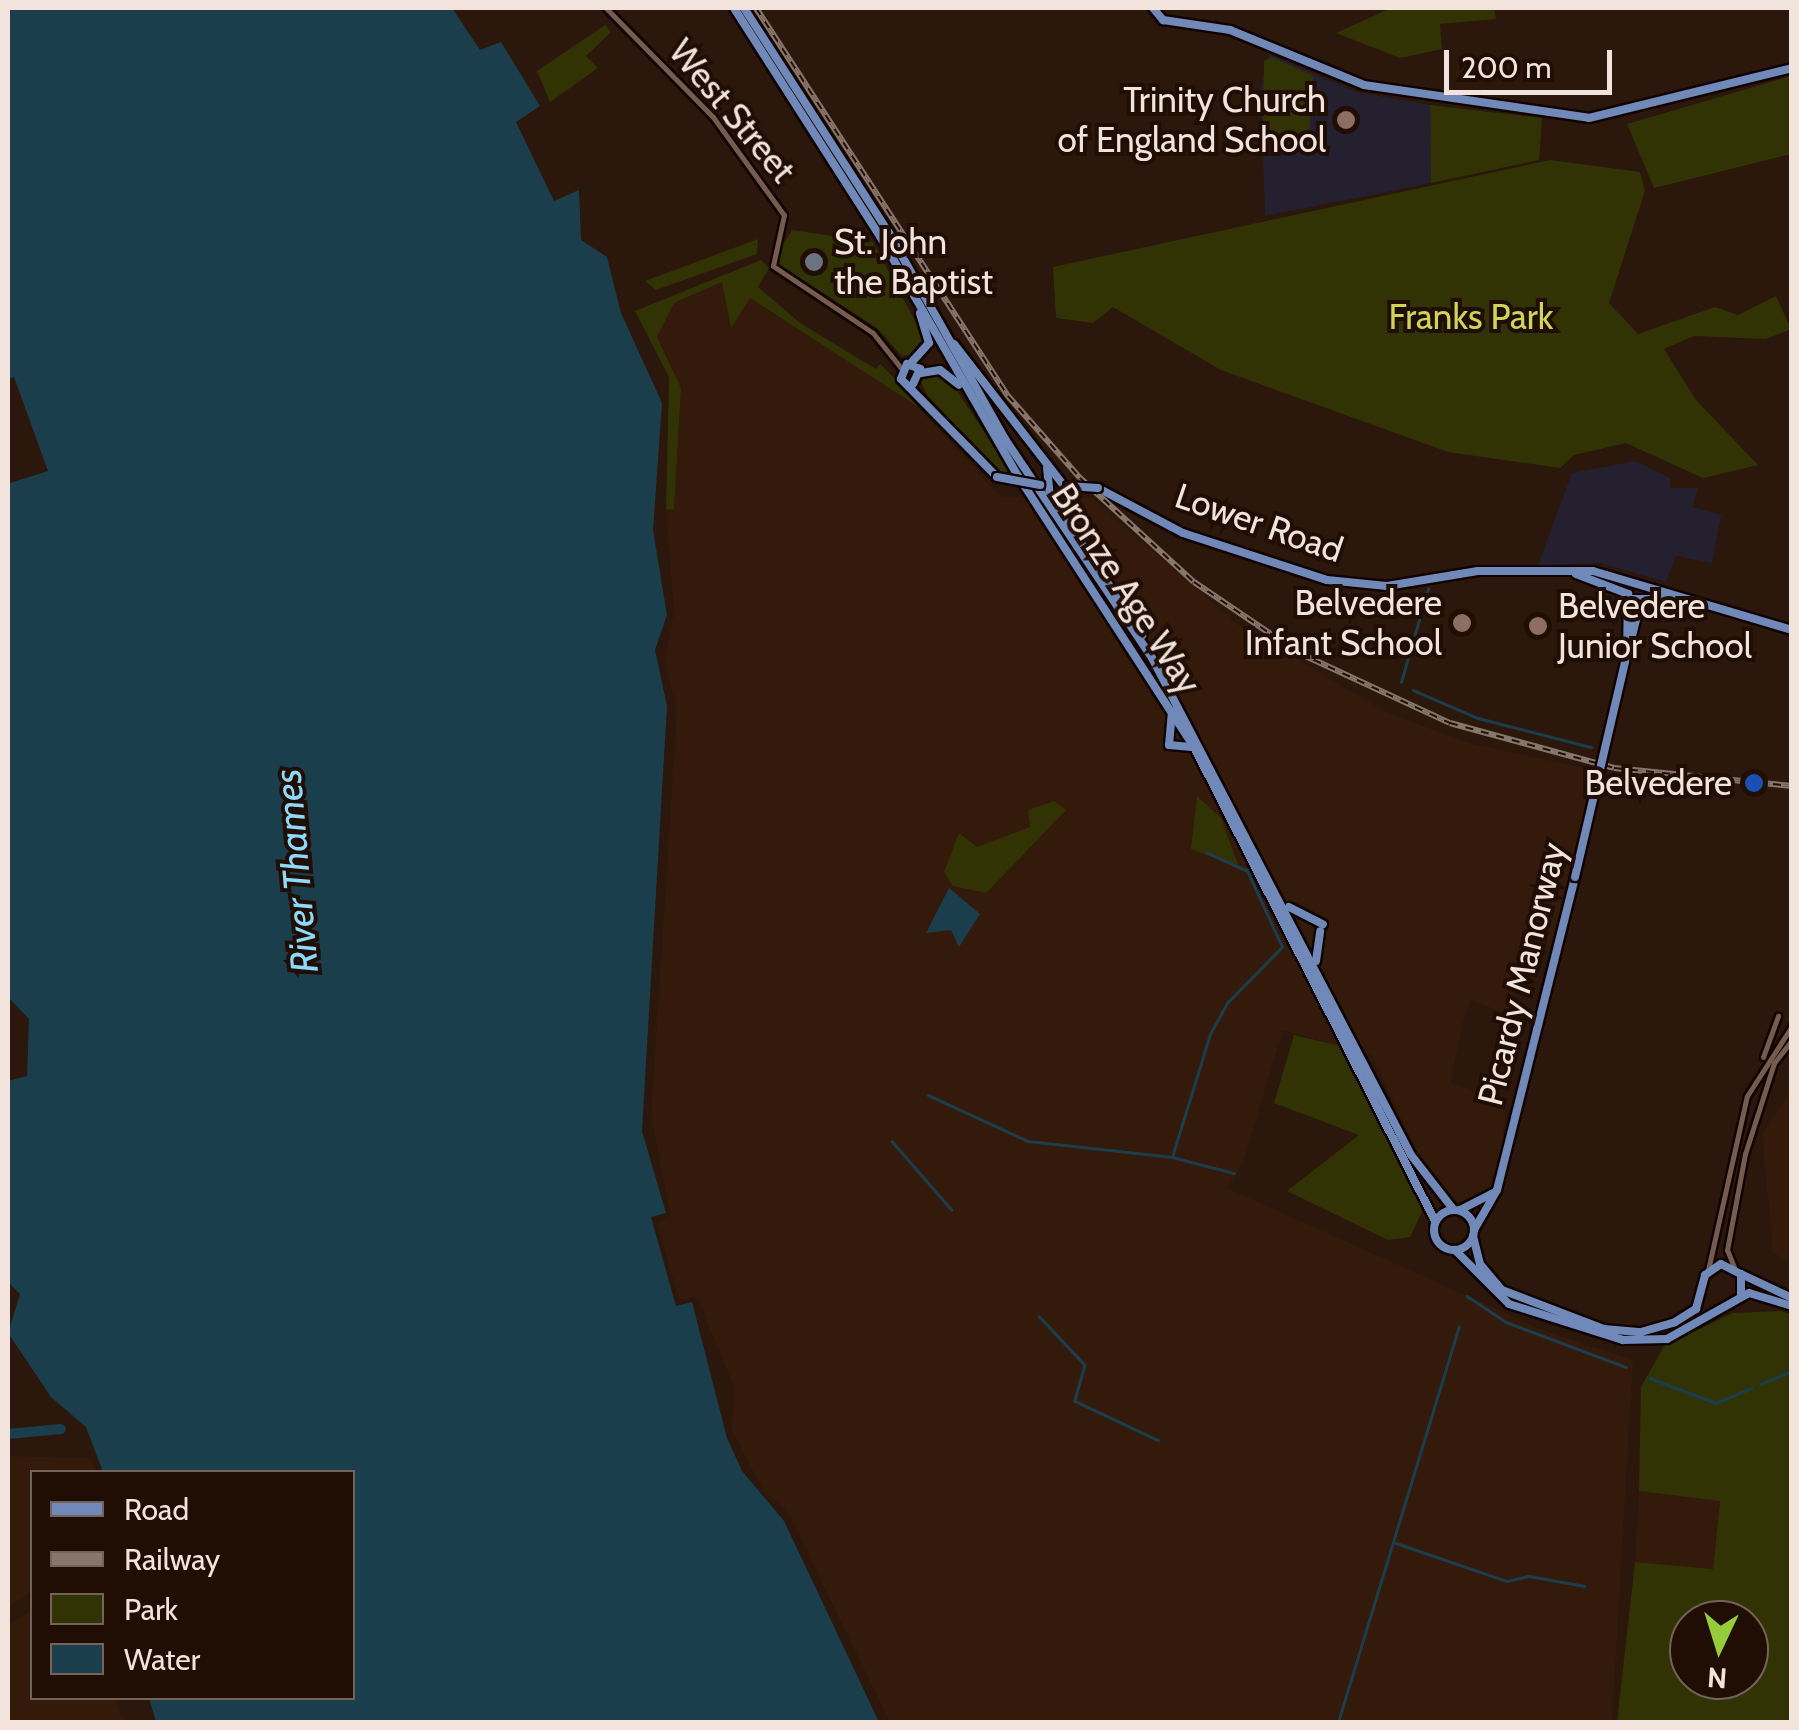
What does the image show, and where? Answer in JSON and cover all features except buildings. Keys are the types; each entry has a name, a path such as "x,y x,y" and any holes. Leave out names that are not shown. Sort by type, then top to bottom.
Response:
{"main road":[{"name":"Bronze Age Way","path":"734,8 913,293 972,400 1172,708 1435,1221 1436,1240 1455,1250"},
{"name":"Bronze Age Way","path":"744,8 1015,455 1152,658 1285,904 1411,1156 1474,1233"},
{"path":"1153,8 1160,18 1230,30 1364,86 1589,118 1792,68"},
{"path":"913,293 929,343 902,368 901,379 913,384 932,367 950,374 972,400"},
{"path":"942,329 1047,468 1066,486 1055,502"},
{"path":"911,363 922,374"},
{"name":"Lower Road","path":"913,384 997,477 1098,488 1183,533 1338,582 1387,586 1494,570 1576,574 1594,571 1696,598 1792,630"},
{"path":"1047,468 1043,485 1152,658"},
{"name":"Lower Road","path":"1576,574 1642,602 1696,598"},
{"path":"1629,597 1635,584"},
{"path":"1642,602 1646,587"},
{"name":"Picardy Manorway","path":"1627,654 1629,597"},
{"name":"Picardy Manorway","path":"1474,1233 1497,1190 1642,602"},
{"path":"1172,708 1169,745 1194,747"},
{"path":"1285,904 1321,928 1316,965"},
{"path":"1435,1221 1497,1190"},
{"path":"1474,1233 1480,1264 1502,1290 1604,1329 1640,1332 1675,1322 1696,1309 1708,1270 1738,1270 1792,1298"},
{"path":"1474,1233 1455,1250 1510,1304 1590,1334 1668,1339 1722,1304 1754,1292 1792,1306"},
{"path":"1738,1270 1740,1296"},
{"path":"1704,1291 1722,1304"}],"street":[{"name":"West Street","path":"606,8 712,118 779,208 785,225 770,257 873,332 902,368"},
{"path":"1708,1270 1760,1064 1778,1016"},
{"path":"1760,1064 1792,1026"},
{"path":"1738,1270 1727,1250 1745,1154 1774,1064 1792,1040"}],"shaded area":[{"name":"Trinity Church of England School","path":"1269,54 1357,92 1430,105 1431,183 1265,216 1261,87"},
{"path":"722,282 732,326 749,298 915,404 1001,497 1092,498 1237,624 1386,712 1469,743 1597,771 1552,946 1531,942 1508,1014 1470,1000 1463,1023 1450,1082 1507,1103 1499,1168 1485,1191 1459,1205 1432,1187 1372,1055 1283,1030 1242,1165 1227,1188 1543,1330 1633,1360 1612,1722 890,1722 786,1509 764,1492 732,1430 734,1387 697,1297 679,1300 657,1223 671,1218 651,1117 677,709 664,659 674,614 666,510 674,509 681,388 657,337 674,303"},
{"path":"1636,461 1670,478 1671,488 1698,488 1692,507 1721,515 1712,563 1676,556 1666,582 1600,563 1538,565 1572,473"},
{"path":"1791,1090 1791,1262 1773,1253 1762,1134"},
{"path":"8,1456 91,1458 96,1470 30,1470 30,1593 8,1607"},
{"path":"1639,1491 1720,1500 1713,1569 1635,1562"},
{"path":"30,1611 30,1700 116,1700 125,1722 8,1722 8,1625"}],"green space":[{"path":"1391,8 1494,8 1496,19 1440,24 1442,49 1400,58 1336,33"},
{"path":"605,25 611,32 586,56 598,68 550,102 537,71"},
{"path":"1272,57 1313,76 1309,133 1263,136 1264,61"},
{"path":"1791,76 1791,154 1654,188 1627,124"},
{"path":"1430,105 1542,118 1539,160 1431,183"},
{"name":"Franks Park","path":"1550,160 1640,172 1645,191 1609,303 1638,334 1715,307 1738,315 1776,296 1791,329 1766,339 1694,336 1664,349 1696,400 1758,465 1703,478 1626,443 1574,455 1560,468 1448,452 1221,370 1113,307 1093,323 1056,318 1053,267"},
{"path":"792,230 873,242 924,338 922,352 902,356 877,328 780,265 777,254"},
{"path":"758,239 757,254 656,290 645,281"},
{"path":"761,260 769,268 758,287 800,323 876,369 880,364 934,417 750,298 731,328 722,282 674,303 657,337 681,388 674,509 666,510 669,377 635,311"},
{"path":"930,372 947,376 1015,478 997,472 927,395 921,382"},
{"path":"1197,796 1221,818 1239,867 1191,849"},
{"path":"1054,801 1066,810 986,893 953,886 944,872 959,833 977,847 1030,827 1028,810"},
{"path":"1294,1035 1345,1047 1416,1188 1422,1212 1410,1237 1388,1240 1287,1191 1359,1135 1274,1103"},
{"path":"1781,1311 1792,1315 1791,1722 1617,1722 1635,1562 1713,1569 1720,1501 1639,1491 1641,1387 1664,1346 1733,1313"}],"water":[{"name":"River Thames","path":"8,8 452,8 480,50 501,42 540,106 516,122 554,201 579,190 581,240 607,257 621,313 662,403 653,530 667,615 655,650 667,706 642,1131 666,1213 651,1217 676,1306 692,1302 727,1438 742,1471 784,1521 879,1722 156,1722 150,1700 355,1700 355,1470 102,1470 86,1427 51,1397 8,1333 20,1294 8,1282 8,1081 27,1076 29,1019 8,997"},
{"path":"949,888 980,914 959,947 951,930 926,933"}],"pier":[{"path":"14,377 48,471 10,483 8,379"}],"waterway":[{"path":"1401,682 1428,589"},
{"path":"1413,690 1478,718 1591,747"},
{"path":"1172,1157 1210,1034 1227,1003 1282,947 1247,871 1207,853"},
{"path":"928,1095 1028,1141 1172,1157 1234,1173"},
{"path":"892,1141 952,1210"},
{"path":"1467,1296 1506,1322 1626,1367"},
{"path":"1039,1316 1085,1365 1075,1401 1158,1440"},
{"path":"1338,1722 1459,1327"},
{"path":"1761,1384 1792,1371"},
{"path":"1650,1378 1716,1403 1752,1388"},
{"path":"8,1434 61,1429"},
{"path":"1396,1543 1507,1581 1529,1576 1584,1586"}],"railway":[{"path":"756,8 1008,396 1080,478 1194,582 1299,653 1450,723 1614,768 1792,786"}],"place":[{"name":"Trinity Church of England School","path":"1346,120"},
{"name":"St. John the Baptist","path":"814,262"},
{"name":"Belvedere Infant School","path":"1462,623"},
{"name":"Belvedere Junior School","path":"1538,626"},
{"name":"Belvedere","path":"1754,783"}]}
